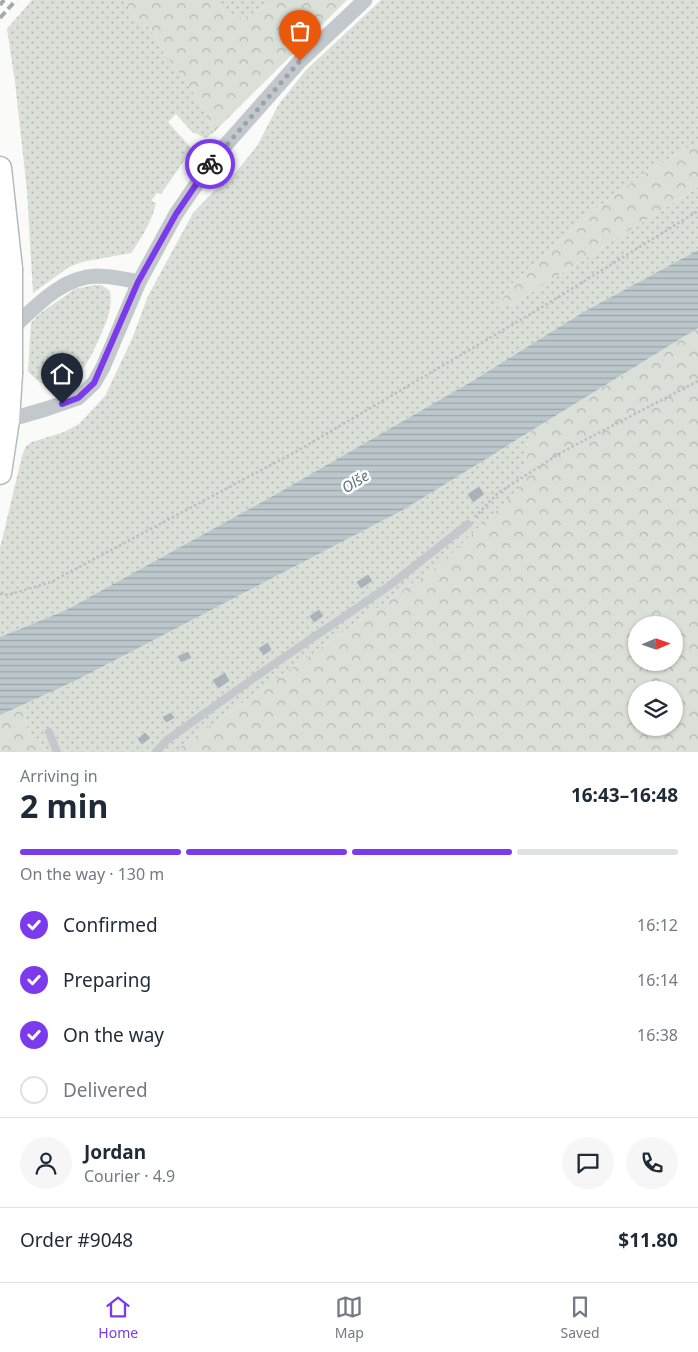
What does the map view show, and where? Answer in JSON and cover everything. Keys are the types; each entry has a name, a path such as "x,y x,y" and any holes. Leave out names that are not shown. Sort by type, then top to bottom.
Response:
{"main road":[{"path":"0,168 11,269 11,374 8,420 0,473"}],"street":[{"path":"8,420 78,398 94,383 138,282 176,214 215,157 300,61 365,0"},
{"path":"0,340 55,291 68,284 95,276 138,282"}],"lane":[{"path":"156,752 167,740 261,673 389,586 468,524"},
{"path":"49,732 57,752"}],"path":[{"path":"0,594 8,595 51,582 298,451 534,312 698,211"},
{"path":"468,524 498,493 562,452 698,382"}],"green space":[{"path":"32,0 124,0 135,18 150,28 165,55 200,103 214,132 206,138 192,132 176,114 168,122 192,149 161,194 157,193 151,201 156,203 152,216 131,253 82,262 69,267 33,293 27,191 7,29"},
{"path":"124,0 214,0 224,12 244,19 276,0 347,0 214,132 200,103 165,55 150,28 135,18"},
{"path":"214,0 276,0 244,19 224,12"},
{"path":"381,0 698,0 698,142 645,173 597,208 512,284 498,307 513,304 698,187 698,250 585,311 474,380 278,493 66,610 0,637 0,548 26,446 32,442 64,432 79,424 105,396 132,339 148,296 193,213 215,190 229,181 257,146 279,104 306,70"},
{"path":"698,142 698,187 513,304 497,308 512,284 597,208 645,173"},
{"path":"102,285 110,291 111,304 94,351 80,373 71,381 62,386 52,387 40,382 28,371 31,323 39,314 75,289"},
{"path":"698,328 698,752 173,752 443,562 519,489 530,432"},
{"path":"530,432 519,489 443,562 173,752 45,752 40,740 31,736 21,705 77,680 405,509"},
{"path":"21,705 31,736 40,740 45,752 0,752 0,715"}],"water":[{"name":"Olše","path":"698,250 698,328 405,509 77,680 0,715 0,637 66,610 278,493 474,380 585,311"}],"building":[{"path":"479,486 485,494 473,503 467,494"},
{"path":"368,574 373,581 361,589 356,582"},
{"path":"319,609 324,616 314,623 309,616"},
{"path":"268,642 272,650 263,656 258,648"},
{"path":"188,651 192,658 181,663 177,656"},
{"path":"225,672 230,681 218,689 212,680"},
{"path":"171,712 175,718 166,723 162,717"},
{"path":"145,732 151,738 142,745 137,739"}],"railway":[{"path":"0,5 4,0"},
{"path":"0,18 16,0"}],"way so far":[{"path":"210,164 300,61"}],"route":[{"path":"62,404 78,398 94,383 103,367 138,282 176,214 210,164"}]}
